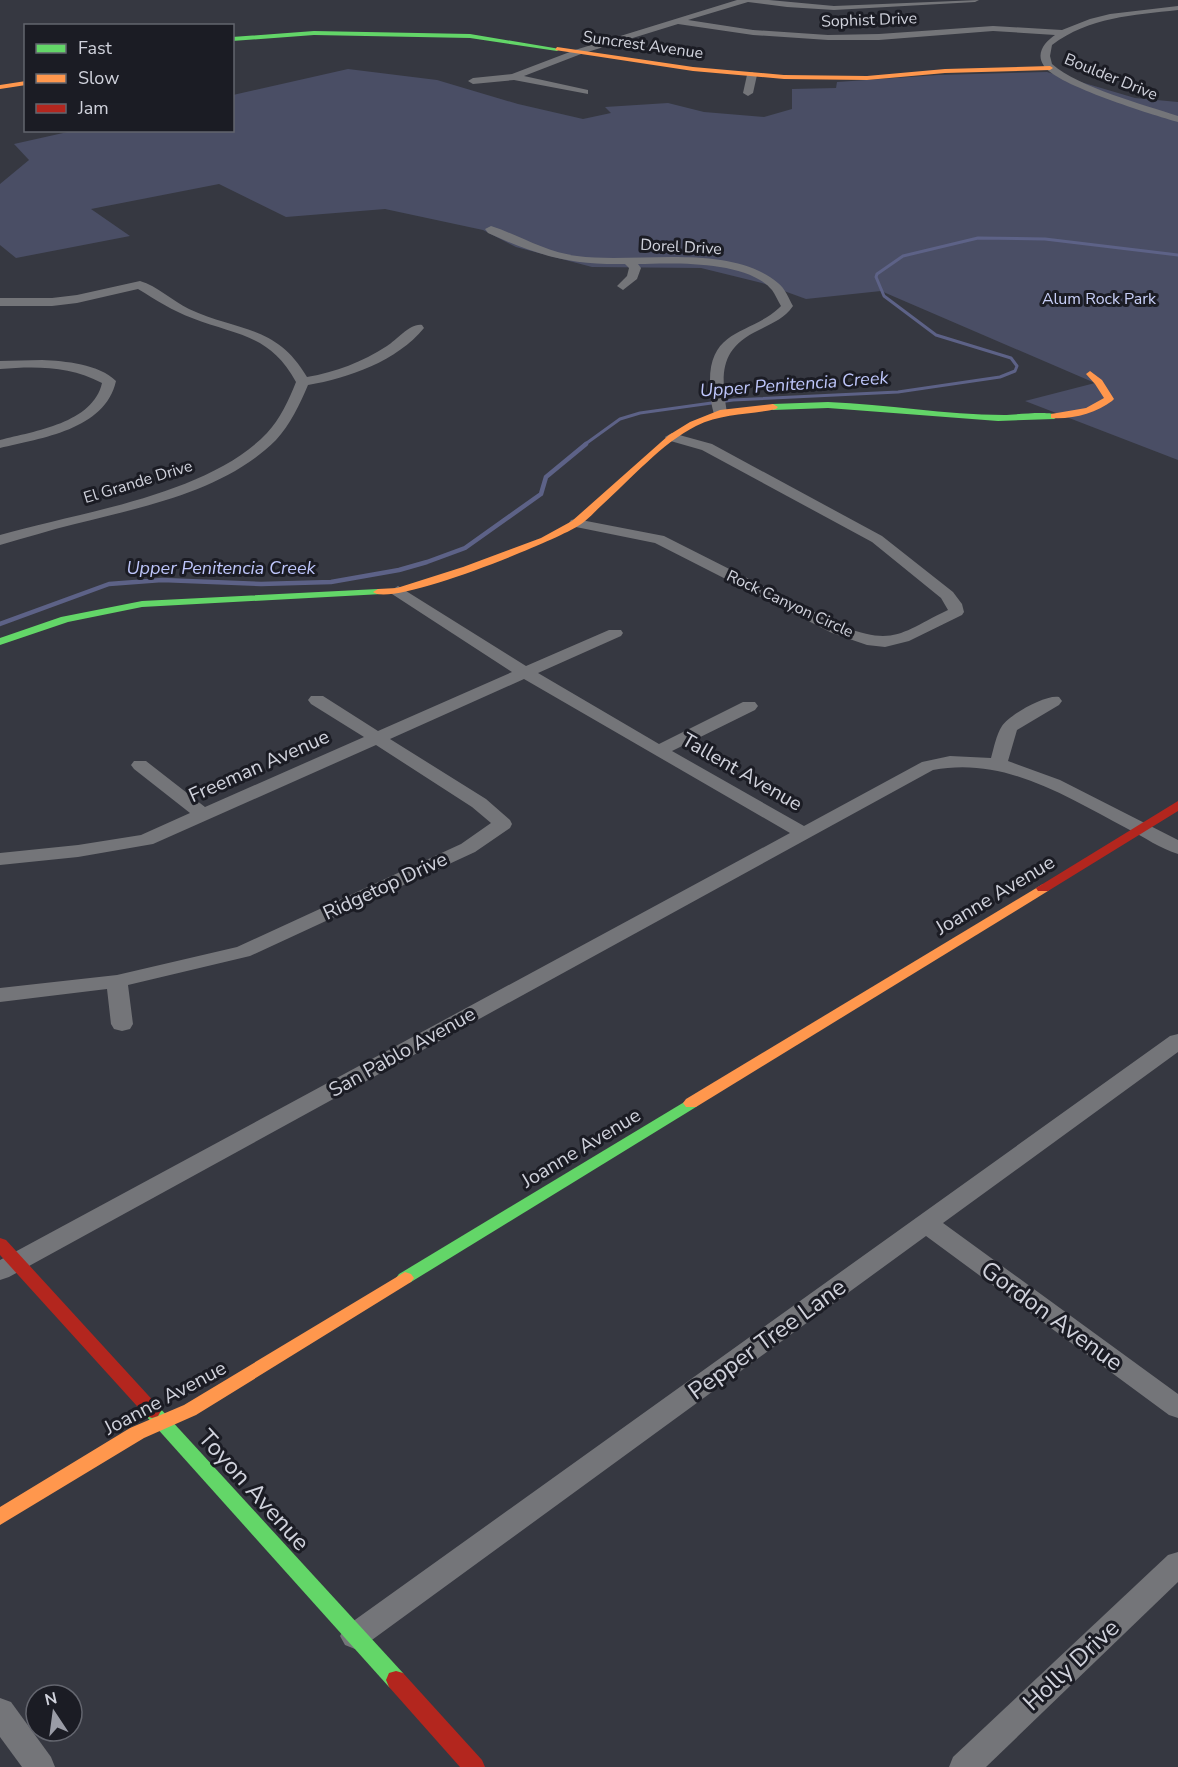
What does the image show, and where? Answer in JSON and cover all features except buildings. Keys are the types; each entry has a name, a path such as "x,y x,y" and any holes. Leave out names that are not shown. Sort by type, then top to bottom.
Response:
{"street":[{"path":"473,81 514,77 578,52 745,0"},
{"path":"751,0 834,8 975,0"},
{"name":"Boulder Drive","path":"1178,8 1124,15 1062,33 1048,44 1046,61 1050,68 1076,81 1178,119"},
{"name":"Sophist Drive","path":"678,21 726,30 825,37 880,37 991,27 1030,27 1062,33"},
{"name":"Suncrest Avenue","path":"234,39 314,33 446,34 495,38 693,69 752,75 867,78 945,71 1050,68"},
{"path":"748,93 752,75"},
{"path":"514,77 585,92"},
{"path":"0,87 24,83"},
{"name":"Dorel Drive","path":"491,229 552,256 582,260 675,260 710,263 744,269 773,282 784,294 787,306 780,316 728,343 717,360 719,403"},
{"path":"623,286 633,277 635,268 629,261"},
{"path":"0,302 52,302 77,299 140,285 179,309 270,340 287,355 303,382 323,379 372,361 399,345 417,328"},
{"path":"0,365 70,366 99,375 109,381 109,389 97,406 69,424 0,444"},
{"path":"0,642 66,619 142,604 398,591 467,569 534,544 576,523 672,437 719,403 761,408 830,405 985,417 1033,418 1085,412 1106,402 1109,399 1099,382 1090,374"},
{"name":"El Grande Drive","path":"5,536 175,491 217,475 248,457 271,436 295,401 303,382"},
{"name":"Rock Canyon Circle","path":"576,523 659,539 838,630 866,640 883,642 901,638 956,612 954,604 947,595 877,539 706,447 672,437"},
{"name":"Tallent Avenue","path":"398,591 443,623 804,834 928,766 969,759 999,762 1045,778 1178,848"},
{"name":"Freeman Avenue","path":"0,859 78,851 146,840 615,633"},
{"path":"317,700 376,739"},
{"path":"999,762 1009,728 1016,721 1053,701"},
{"path":"660,750 749,706"},
{"name":"Ridgetop Drive","path":"0,995 117,981 243,952 468,848 503,824 479,803 376,739"},
{"path":"140,765 204,815"},
{"name":"Joanne Avenue","path":"0,1517 137,1433 190,1410 1178,805"},
{"name":"San Pablo Avenue","path":"8,1267 804,834"},
{"path":"117,981 122,1024"},
{"name":"Pepper Tree Lane","path":"355,1636 1178,1041"},
{"name":"Gordon Avenue","path":"927,1224 1178,1408"},
{"name":"Toyon Avenue","path":"0,1244 8,1267 162,1422 474,1767"},
{"name":"Holly Drive","path":"964,1767 1178,1564"},
{"path":"0,1712 40,1767"}],"green space":[{"name":"Alum Rock Park","path":"348,69 437,80 518,104 583,119 611,113 605,107 668,103 704,112 764,117 792,109 792,89 836,88 837,82 938,75 1047,72 1135,98 1178,102 1178,460 1025,401 1095,383 881,291 806,299 762,283 701,268 592,267 516,247 483,230 385,209 286,217 219,184 91,209 130,236 16,258 0,245 0,184 29,160 14,144 68,132 234,132 234,95"}],"waterway":[{"name":"Upper Penitencia Creek","path":"584,445 620,419 640,413 733,400 898,392 1000,377 1015,371 1017,366 1011,358 936,335 884,296 876,277 877,274 903,256 978,238 1045,239 1178,255"},
{"name":"Upper Penitencia Creek","path":"0,624 109,584 162,580 261,584 331,582 399,570 427,562 465,548 541,494 546,477 586,444"}],"traffic: fast":[{"path":"234,39 314,33 470,36 557,49"},
{"path":"773,407 856,406 998,418 1054,416"},
{"path":"0,642 65,619 142,604 378,592"},
{"path":"405,1278 691,1103"},
{"path":"152,1411 396,1680"}],"traffic: slow":[{"path":"557,49 693,69 784,77 867,78 945,71 1050,68"},
{"path":"0,87 24,83"},
{"path":"1054,416 1090,410 1109,399 1099,382 1090,374"},
{"path":"378,592 398,591 467,569 545,540 576,523 672,437 693,424 720,413 773,407"},
{"path":"691,1103 1043,888"},
{"path":"0,1517 137,1433 190,1410 405,1278"}],"traffic: jam":[{"path":"1043,888 1178,805"},
{"path":"0,1244 152,1411"},
{"path":"396,1680 474,1767"}]}
